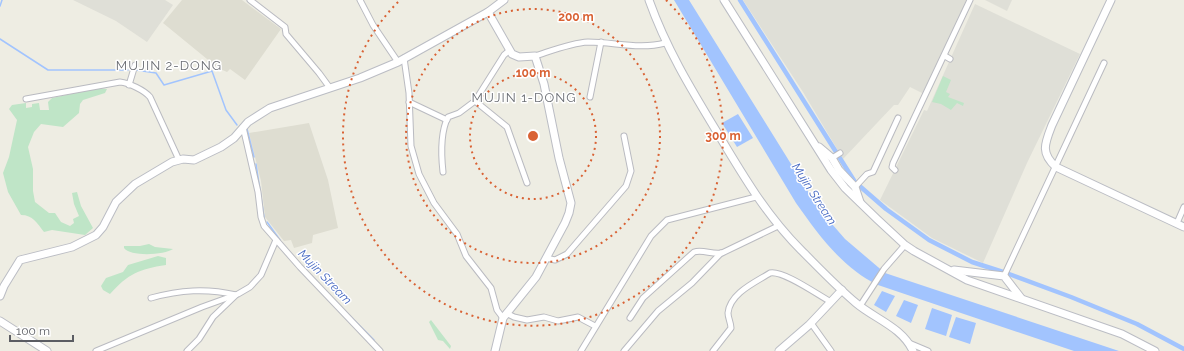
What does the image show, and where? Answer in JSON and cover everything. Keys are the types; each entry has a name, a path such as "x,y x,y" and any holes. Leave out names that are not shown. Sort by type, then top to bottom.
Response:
{"street":[{"path":"250,0 285,27 286,34 330,88"},
{"path":"360,0 373,25 401,60 409,102 411,146 419,174 434,203 457,234 466,256 491,288 497,310 505,315 527,320 544,317 558,321 578,318 595,326"},
{"path":"0,296 4,286 20,260 72,247 96,235 103,227 116,202 124,193 156,170 179,160 194,160 220,147 234,138 248,122 270,108 360,78 401,60 488,12 504,0"},
{"path":"649,0 665,42 688,84 756,196 778,226 860,306 893,327 910,343 928,351"},
{"path":"724,0 831,170 861,204 905,245 967,280 1122,334 1155,351"},
{"path":"895,170 892,167 893,164 970,0"},
{"path":"1111,0 1045,142 1046,152 1049,161 1056,167 1184,227"},
{"path":"488,12 501,31 515,57 535,56 582,42 646,46 665,42"},
{"path":"590,97 601,42"},
{"path":"443,172 442,146 446,120 448,117 460,113 475,101 504,55 510,50"},
{"path":"495,351 505,315 536,277 569,213 571,203 559,158 544,84 535,56"},
{"path":"945,56 950,59"},
{"path":"1004,276 1104,63"},
{"path":"129,85 135,65"},
{"path":"26,99 120,82 129,85 147,93 150,97 179,160"},
{"path":"475,101 507,127 527,183"},
{"path":"409,102 446,120"},
{"path":"857,185 867,174 873,172 898,118"},
{"path":"243,127 264,226 379,351"},
{"path":"546,258 555,260 567,254 626,186 631,171 624,136"},
{"path":"812,141 833,157 839,170 857,185 861,204"},
{"path":"833,157 840,153"},
{"path":"580,351 651,236 661,224 676,217 756,196"},
{"path":"1177,223 1184,207"},
{"path":"630,318 643,298 694,252 698,251 715,254 722,253 778,226"},
{"path":"96,351 202,307 236,295 250,287 261,275 276,240"},
{"path":"860,306 884,270 905,245"},
{"path":"624,351 658,311 692,283 722,253"},
{"path":"950,270 1004,276 1021,299"},
{"path":"713,351 731,328 728,311 733,300 741,292 770,273 775,272 784,274 831,302"},
{"path":"150,298 174,292 199,290 236,295"},
{"path":"779,351 811,323 842,290"},
{"path":"187,351 199,339 213,317 236,295"},
{"path":"0,321 47,351"},
{"path":"811,323 831,351"},
{"path":"910,343 913,351"}],"shaded area":[{"path":"73,0 165,0 173,5 147,42 116,21"},
{"path":"182,0 242,0 281,29 245,80 230,69 227,72 218,68 163,23"},
{"path":"743,0 970,0 924,94 910,87 898,105 894,105 843,159 803,92"},
{"path":"985,0 1012,0 1007,11"},
{"path":"975,4 1080,54 1027,163 983,263 932,238 880,200 924,110 927,111"},
{"path":"309,123 328,180 338,228 313,235 312,243 294,248 291,240 284,241 265,217 261,181 249,133"}],"green space":[{"path":"943,76 951,80 946,92 950,94 948,97 964,103 963,106 957,103 951,110 941,104 932,102"},
{"path":"99,88 107,89 105,93 83,100 80,104 79,113 63,127 41,124 34,132 28,147 33,169 33,191 35,202 49,213 55,213 61,222 70,226 74,223 73,219 79,216 74,204 72,193 77,192 81,206 93,228 85,235 52,230 44,232 32,218 21,215 8,192 3,173 9,157 17,120 9,109 12,105 26,103 26,108 32,107 32,104 39,103 40,110 49,110 48,102 52,98"},
{"path":"149,244 155,247 173,249 163,253 140,254 133,253 124,248 124,246 140,246"},
{"path":"158,256 166,258 166,265 148,268 129,277 116,287 110,294 103,290 101,286 106,278 123,272 128,265"},
{"path":"431,320 451,346 450,349 443,341 438,340 429,322"}],"water":[{"path":"674,0 689,0 819,209 845,239 885,273 1119,351 1074,351 878,285 853,269 842,260 822,238 796,203"},
{"path":"738,114 753,138 737,147 722,123"},
{"path":"882,291 895,296 886,312 874,305"},
{"path":"904,300 918,305 911,323 896,316"},
{"path":"932,308 952,315 946,336 925,329"},
{"path":"956,317 976,323 970,344 949,337"}],"waterway":[{"name":"Mujin Stream","path":"0,6 2,0"},
{"path":"740,0 855,182 886,209 929,240 972,262 1003,272"},
{"name":"Mujin Stream","path":"0,39 48,70 128,70"},
{"name":"Mujin Stream","path":"136,70 156,73 164,85 212,71 226,110 237,125"},
{"name":"Mujin Stream","path":"247,129 254,157"},
{"name":"Mujin Stream","path":"256,164 264,217"},
{"name":"Mujin Stream","path":"267,222 280,240"},
{"path":"1009,274 1137,324 1184,349"},
{"name":"Mujin Stream","path":"336,302 374,340"}],"district":[{"name":"MUJIN 2-DONG","path":"169,65"},
{"name":"MUJIN 1-DONG","path":"524,97"}]}
